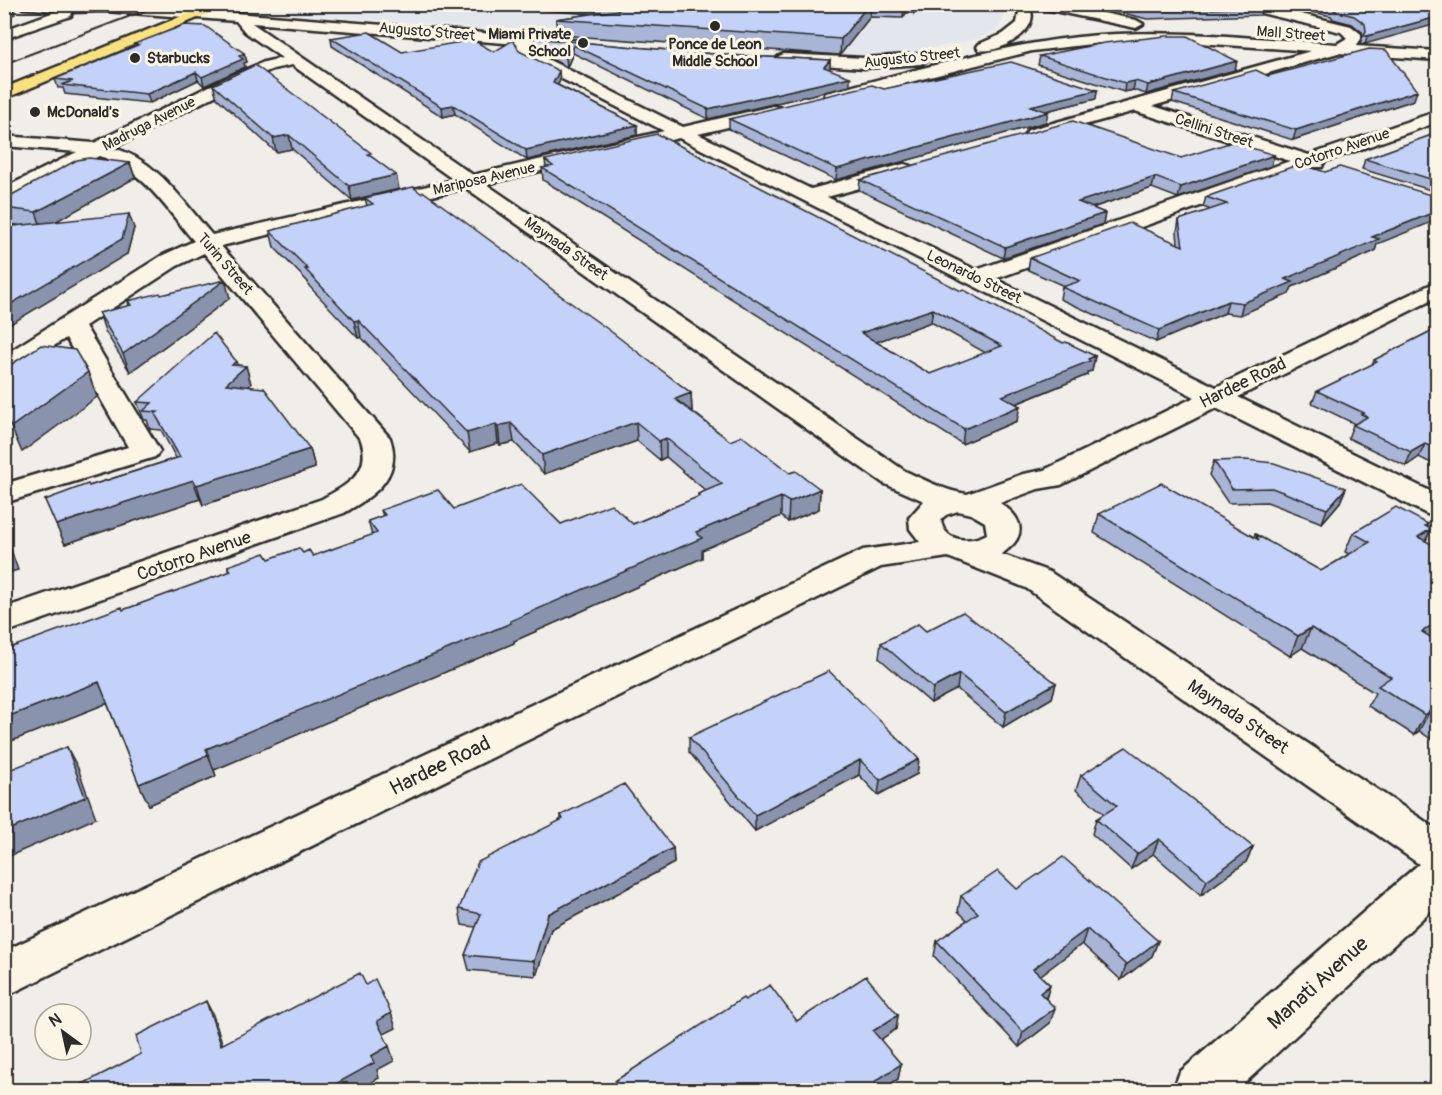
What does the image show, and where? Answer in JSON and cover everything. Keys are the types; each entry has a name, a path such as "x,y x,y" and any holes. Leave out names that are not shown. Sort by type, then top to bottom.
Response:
{"highway":[{"path":"4,94 198,10 225,4"},
{"path":"4,80 175,13"}],"street":[{"name":"Augusto Street","path":"23,4 79,5 175,13 198,10 240,18 594,45"},
{"path":"1001,46 1025,23 1025,12 1020,4"},
{"path":"1040,4 1148,31"},
{"path":"1020,138 1347,46 1354,39 1354,34 1346,29 1241,4"},
{"path":"4,28 79,5"},
{"path":"4,35 79,5"},
{"path":"240,18 273,5"},
{"name":"Maynada Street","path":"240,18 250,29 894,477 923,491 995,513 1015,549 1035,570 1038,580"},
{"path":"816,101 908,79 1001,46 1043,45 1148,31"},
{"name":"Mall Street","path":"1148,31 1437,44"},
{"name":"Mall Street","path":"1148,31 1335,49 1437,56"},
{"name":"Leonardo Street","path":"520,39 526,55 1437,507"},
{"path":"1001,46 1043,45"},
{"name":"Augusto Street","path":"772,58 864,63 958,54 1001,46"},
{"path":"1001,46 1023,68"},
{"name":"Madruga Avenue","path":"4,196 238,78 269,65 296,60"},
{"path":"864,63 908,79"},
{"name":"Cellini Street","path":"1104,95 1339,171"},
{"name":"Mariposa Avenue","path":"4,367 169,261 207,243 793,106"},
{"name":"Cotorro Avenue","path":"975,278 1437,116"},
{"name":"Turin Street","path":"4,141 98,150 122,156 143,169 375,438 380,455 375,475"},
{"path":"811,195 918,166"},
{"name":"Hardee Road","path":"875,557 882,547 924,520 933,508 964,503 1034,480 1050,480 1215,396 1437,288"},
{"path":"4,494 145,450 71,324"},
{"name":"Cotorro Avenue","path":"4,621 316,513 352,495 375,475"},
{"name":"Maynada Street","path":"894,477 897,487 918,506 929,535 954,549 985,557 1022,576 1038,580 1437,854"},
{"name":"Hardee Road","path":"4,975 875,557 895,558 911,553 986,549 997,544 1004,538 1004,528 1015,509 1030,496 1046,488 1050,480"},
{"name":"Manati Avenue","path":"1199,1090 1437,875"}],"shaded area":[{"name":"Ponce de Leon Middle School","path":"302,4 995,4 1002,11 1003,21 997,30 977,39 917,52 874,55 818,54 284,13"}],"building":[{"path":"619,4 869,4 841,39 556,19 619,10"},
{"path":"1120,4 1250,4 1262,7 1149,11"},
{"path":"1314,4 1437,4 1437,17 1363,36 1366,31 1365,24 1354,16"},
{"path":"185,25 205,26 244,53 239,56 243,59 202,77 196,72 147,94 62,85 73,81 55,79 138,45 134,44"},
{"path":"369,32 402,52 473,40 494,52 513,40 519,51 559,71 553,83 637,125 526,150 453,105 442,107 331,38"},
{"path":"1187,36 1237,61 1148,85 1135,81 1125,83 1040,56 1104,43"},
{"path":"532,38 725,55 830,60 824,67 850,77 708,109 573,45 566,58 533,42"},
{"path":"1369,49 1386,50 1417,91 1296,130 1174,93 1256,70 1268,76"},
{"path":"1011,62 1097,90 1030,106 1048,112 837,169 729,119 872,85 884,89"},
{"path":"255,65 371,153 368,154 396,175 349,186 289,135 273,138 213,85"},
{"path":"1073,121 1181,158 1232,142 1274,155 1181,187 1155,177 1078,202 1105,213 1005,247 860,180"},
{"path":"1437,133 1437,181 1365,159"},
{"path":"657,134 961,291 964,290 1063,343 1066,342 1095,356 1088,359 1090,361 1002,396 1020,406 964,429 542,168 553,166 545,160","holes":["933,309 1002,346 930,374 861,333"]},
{"path":"89,158 130,163 36,212 4,208 4,199 77,160"},
{"path":"1300,164 1325,172 1340,167 1437,197 1437,211 1372,237 1379,239 1285,279 1293,282 1243,303 1228,301 1159,330 1062,287 1080,281 1030,258 1130,223 1183,246 1179,220 1227,204 1206,197"},
{"path":"413,187 421,193 424,192 510,255 554,291 691,393 675,399 730,441 742,436 790,473 796,471 820,489 789,502 781,497 696,532 702,538 510,621 511,623 206,749 208,755 139,784 99,682 4,718 4,650 122,607 123,610 231,571 228,566 265,553 269,559 299,548 303,553 309,550 313,556 377,533 368,521 385,515 381,510 438,490 454,509 521,484 561,524 611,504 633,524 700,496 698,494 722,484 666,438 659,441 636,422 542,455 511,423 498,426 496,424 467,433 358,320 354,321 305,269 308,269 270,231 373,204 365,198"},
{"path":"129,214 122,239 4,308 4,227"},
{"path":"225,280 123,354 99,313 131,305 128,301"},
{"path":"1437,328 1437,449 1425,444 1411,452 1353,425 1367,417 1361,414 1364,413 1317,391 1377,362 1374,360"},
{"path":"214,333 236,361 232,365 246,366 226,384 264,388 310,449 197,485 193,480 56,525 45,500 88,484 89,486 180,457 155,414 158,412 143,411 152,403 137,402"},
{"path":"41,345 75,350 88,372 11,427 4,413 4,369"},
{"path":"1246,460 1274,463 1346,488 1327,509 1272,488 1232,489 1214,461"},
{"path":"1161,483 1259,540 1255,534 1321,571 1370,542 1353,533 1396,507 1428,524 1425,526 1431,529 1418,537 1437,547 1437,621 1422,632 1437,641 1437,716 1430,711 1425,715 1378,686 1391,677 1311,628 1298,636 1099,514"},
{"path":"4,535 11,556 4,558"},
{"path":"963,612 1056,683 1006,712 959,674 933,688 881,643 918,624 926,631"},
{"path":"829,671 919,759 880,780 860,760 755,815 689,737"},
{"path":"67,747 85,797 4,832 4,772"},
{"path":"1126,747 1253,847 1207,880 1159,839 1137,854 1096,819 1117,806 1081,775"},
{"path":"624,784 673,848 548,914 534,961 465,955 481,914 459,909 478,862 563,819 561,815"},
{"path":"1063,857 1158,941 1126,965 1087,929 1033,969 1050,985 1040,993 1055,1008 1023,1032 937,941 978,913 961,896 998,871 1017,889"},
{"path":"360,973 366,985 375,979 391,1013 377,1021 389,1046 371,1056 374,1063 325,1090 71,1090 141,1054 136,1036 206,1001 221,1045"},
{"path":"866,976 898,1015 873,1031 901,1064 874,1082 878,1088 875,1090 621,1090 615,1081 743,998 745,1000 770,985 797,1021"},
{"path":"1437,1074 1437,1090 1422,1090"}],"railway":[{"path":"4,64 162,4"}],"place":[{"name":"Ponce de Leon Middle School","path":"715,26"},
{"name":"Miami Private School","path":"583,43"},
{"name":"Starbucks","path":"135,58"},
{"name":"McDonald's","path":"35,112"}]}
